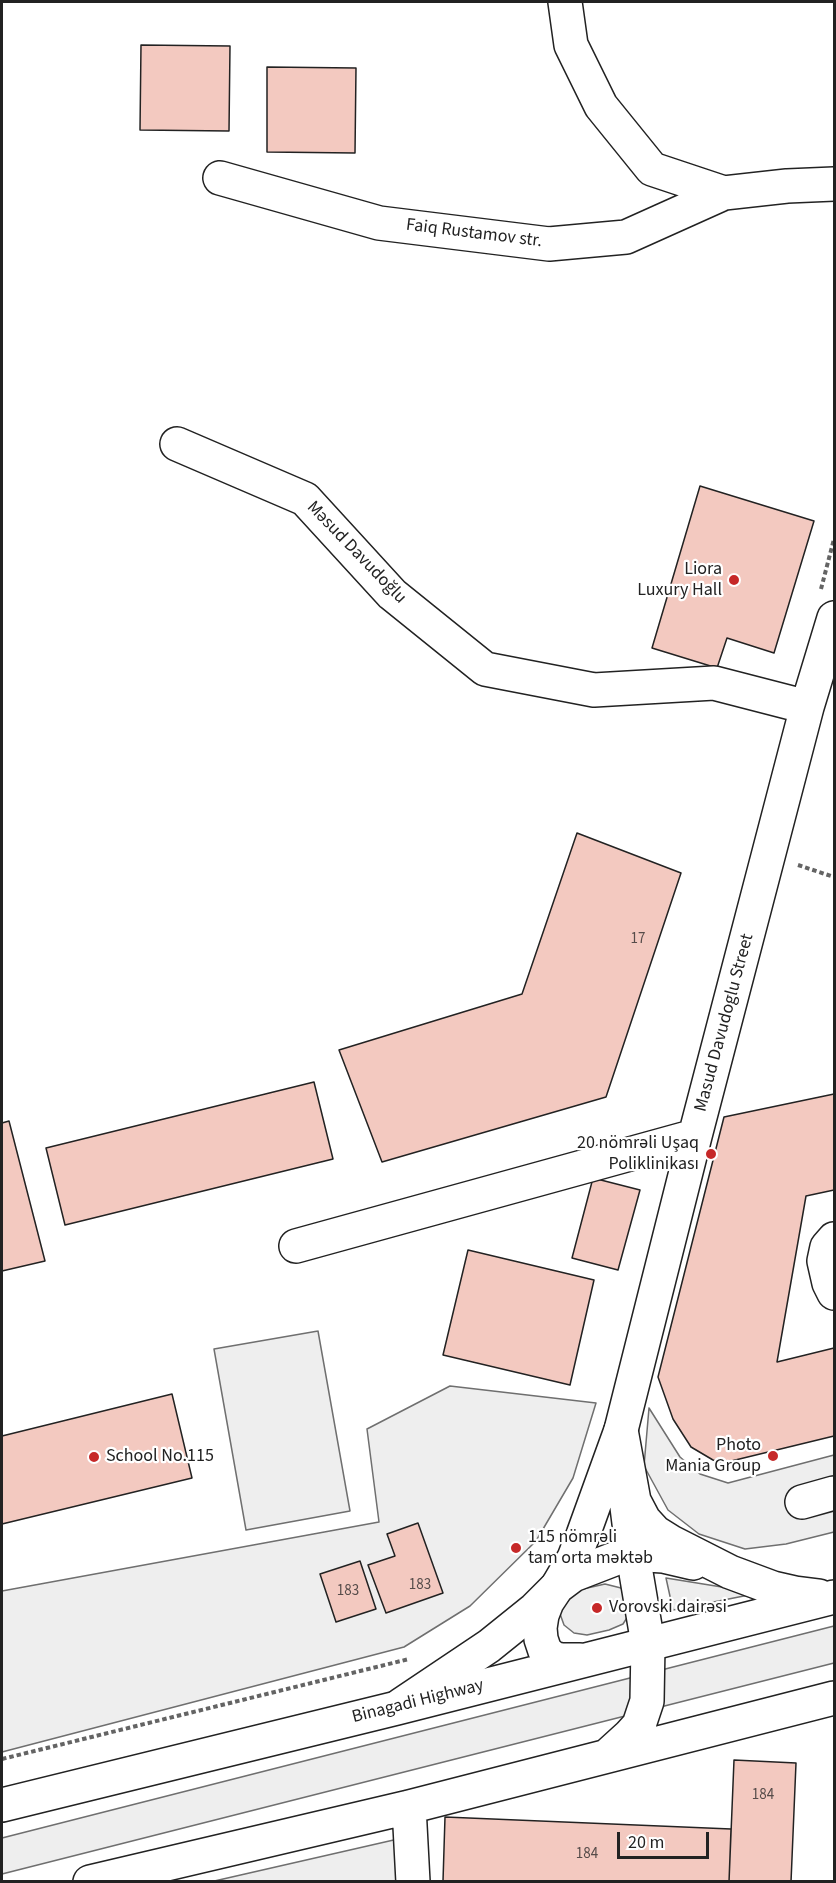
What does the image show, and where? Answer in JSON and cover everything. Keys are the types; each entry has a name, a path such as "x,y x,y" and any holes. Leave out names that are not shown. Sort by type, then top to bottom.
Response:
{"street":[{"name":"Faiq Rustamov str.","path":"565,2 571,45 601,106 652,169 724,193"},
{"name":"Faiq Rustamov str.","path":"220,178 379,223 549,244 626,237 724,193 787,186 834,184"},
{"name":"Məsud Davudoğlu","path":"177,444 305,499 392,594 485,669 594,690 714,683 807,707"},
{"name":"Masud Davudoglu Street","path":"621,1430 807,707 834,618"},
{"path":"296,1246 695,1136"},
{"path":"834,1239 827,1247 824,1260 829,1283 834,1293"},
{"path":"607,1756 639,1725 647,1701 648,1644 624,1486 621,1430"},
{"path":"621,1430 634,1501 644,1520 655,1532 730,1572 772,1588 834,1598"},
{"path":"582,1660 561,1660 553,1658 545,1651 540,1628 542,1615 547,1602 574,1558 621,1430"},
{"path":"802,1502 834,1493"},
{"path":"398,1708 489,1646 535,1609 557,1587 589,1567 617,1557 663,1556 730,1572"},
{"path":"589,1567 610,1569 622,1576 632,1586 643,1610"},
{"name":"Binagadi Highway","path":"2,1805 834,1598"},
{"path":"90,1881 410,1807 834,1698"},
{"path":"410,1807 413,1881"}],"path":[{"path":"769,855 834,877"},
{"path":"2,1759 392,1664"}],"shaded area":[{"path":"318,1331 350,1511 246,1530 214,1349"},
{"path":"450,1386 596,1403 573,1478 536,1541 470,1606 404,1647 2,1752 2,1591 379,1522 367,1429"},
{"path":"649,1408 680,1457 700,1474 728,1483 834,1455 834,1532 786,1544 745,1549 699,1534 668,1510 644,1466"},
{"path":"666,1578 759,1593 673,1610"},
{"path":"605,1584 621,1588 629,1599 630,1613 623,1624 587,1635 574,1633 564,1625 559,1611 574,1591"},
{"path":"834,1626 834,1663 2,1874 2,1838"},
{"path":"398,1839 409,1882 210,1882"}],"building":[{"path":"141,45 230,46 229,131 140,130"},
{"path":"267,67 356,68 355,153 267,152"},
{"name":"Liora Luxury Hall","path":"700,486 814,521 774,653 727,638 717,668 652,648"},
{"path":"577,833 681,873 606,1097 382,1162 339,1050 522,994"},
{"path":"314,1082 333,1159 65,1225 46,1148"},
{"path":"834,1094 834,1190 806,1196 777,1362 834,1348 834,1436 723,1463 713,1460 691,1447 673,1419 658,1377 724,1117"},
{"path":"9,1121 45,1261 2,1271 2,1123"},
{"path":"593,1178 640,1190 618,1270 572,1258"},
{"path":"468,1250 594,1280 570,1385 443,1355"},
{"name":"School No.115","path":"172,1394 192,1478 2,1524 2,1436"},
{"path":"418,1523 443,1593 386,1613 368,1565 395,1556 387,1534"},
{"path":"360,1561 376,1609 336,1622 320,1574"},
{"path":"734,1760 796,1763 791,1882 729,1882"},
{"path":"445,1817 731,1829 729,1882 443,1881"}],"place":[{"name":"Liora Luxury Hall","path":"734,580"},
{"name":"20 nömrəli Uşaq Poliklinikası","path":"711,1154"},
{"name":"Photo Mania Group","path":"773,1456"},
{"name":"School No.115","path":"94,1457"},
{"name":"115 nömrəli tam orta məktəb","path":"516,1548"},
{"name":"Vorovski dairəsi","path":"597,1608"}]}
